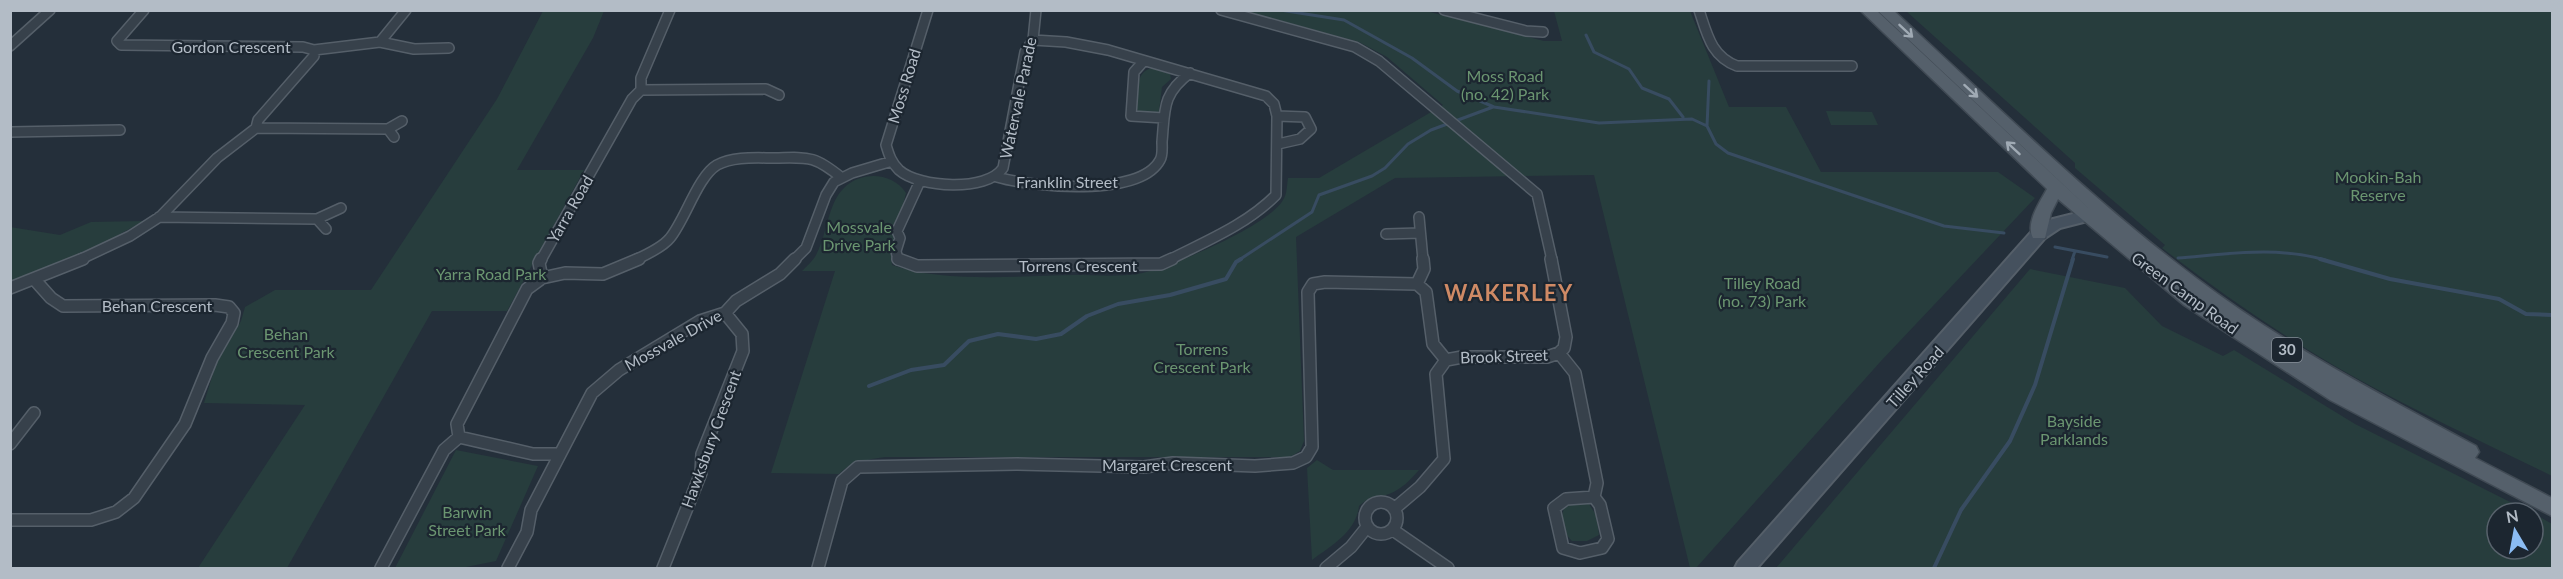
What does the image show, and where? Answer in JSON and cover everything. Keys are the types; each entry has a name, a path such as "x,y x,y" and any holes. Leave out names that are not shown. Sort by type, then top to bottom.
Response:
{"main road":[{"name":"Green Camp Road","path":"1867,10 2056,188 2190,283 2285,349 2391,411 2553,494"},
{"name":"Green Camp Road","path":"1884,10 2095,214 2190,300 2289,366 2419,440 2553,508"},
{"path":"2039,234 2042,213 2056,188"},
{"name":"Tilley Road","path":"1745,568 2039,234 2055,224 2095,214"}],"street":[{"path":"10,46 50,10"},
{"name":"Gordon Crescent","path":"10,288 114,242 159,217 197,176 243,135 256,128 258,120 314,56 314,50 303,47 121,45 117,40 144,10"},
{"path":"380,42 406,10"},
{"name":"Moss Road","path":"889,162 886,144 928,10"},
{"name":"Watervale Parade","path":"889,162 899,172 920,181 974,183 997,177 1004,168 1025,52 1033,40 1036,10"},
{"path":"1221,10 1355,47 1379,61 1537,194 1541,204 1566,337 1564,348 1559,353 1575,374 1597,483 1594,497 1600,505 1608,539 1602,548 1580,553 1563,548 1554,508 1566,499 1594,497"},
{"path":"1444,10 1526,31 1543,32"},
{"path":"1699,10 1716,55 1726,63 1737,66 1852,66"},
{"name":"Yarra Road","path":"542,278 539,263 632,99 641,90 641,78 669,12"},
{"path":"1033,40 1062,40 1131,56 1143,63 1160,64 1266,96 1274,104 1277,116 1305,117 1311,129 1300,139 1278,144"},
{"path":"314,50 380,42 394,47 429,50 449,48"},
{"path":"1143,63 1134,72 1131,116 1164,118"},
{"name":"Franklin Street","path":"997,177 1012,183 1032,184 1122,183 1149,172 1160,160 1164,118 1170,88 1190,73"},
{"path":"641,90 766,89 779,95"},
{"name":"Torrens Crescent","path":"920,181 912,200 905,207 897,231 900,238 896,251 898,261 917,266 1145,266 1161,264 1260,211 1276,195 1277,116"},
{"path":"256,128 391,133 402,121"},
{"path":"10,132 120,130"},
{"path":"459,437 458,424 527,289 542,278 564,273 603,274 638,259 669,240 688,211 704,178 715,165 735,159 795,157 820,160 842,178 889,162"},
{"name":"Mossvale Drive","path":"508,568 527,532 531,510 574,422 592,393 619,370 700,321 725,313 736,301 780,274 799,258 806,248 829,189 842,178"},
{"path":"159,217 317,219 341,208"},
{"path":"1419,217 1424,269 1417,284 1426,292 1433,344 1446,360"},
{"path":"317,219 326,229"},
{"path":"1386,234 1420,233"},
{"name":"Behan Crescent","path":"10,520 91,520 116,513 134,498 185,424 212,358 232,322 234,313 229,307 215,305 63,306 51,298 34,279"},
{"name":"Margaret Crescent","path":"819,568 842,481 858,467 1017,464 1144,467 1173,463 1255,466 1293,463 1306,457 1312,447 1308,292 1313,284 1325,282 1417,284"},
{"name":"Hawksbury Crescent","path":"663,568 701,473 702,454 743,351 742,334 725,313"},
{"name":"Brook Street","path":"1394,509 1420,487 1444,459 1436,374 1446,360 1462,357 1547,357 1559,353"},
{"path":"10,444 34,412"},
{"path":"459,437 533,454 560,454"},
{"path":"381,568 444,450 459,437"},
{"path":"1383,504 1394,509 1399,520 1393,530 1382,533 1367,527 1363,517 1368,507 1383,504"},
{"path":"1326,568 1351,547 1367,527"},
{"path":"1393,530 1448,568"}],"green space":[{"path":"543,11 604,11 593,38 517,170 584,170 507,311 432,311 287,568 198,568 305,405 204,403 216,364 241,321 245,307 275,290 371,290 497,99"},
{"path":"1245,11 1426,11 1544,41 1562,41 1554,11 1690,11 1729,107 1786,107 1821,172 1998,172 2035,198 1881,361 1696,568 1690,568 1594,175 1395,178 1296,237 1304,441 1300,451 1290,457 885,457 855,464 839,474 771,473 835,271 802,271 817,253 834,202 851,182 859,178 877,176 893,181 906,193 891,252 892,265 912,271 957,276 1138,274 1171,264 1239,234 1274,210 1284,198 1288,178 1319,178 1443,105 1387,57 1359,42"},
{"name":"Mookin-Bah Reserve","path":"1906,11 2552,11 2552,476 2356,378 2281,333 2208,283 2162,248 2165,245 2075,168 2075,163"},
{"path":"1152,68 1170,74 1171,79 1162,87 1159,111 1156,114 1139,114 1137,90 1140,79 1146,70"},
{"path":"1826,111 1872,112 1878,125 1831,125"},
{"path":"144,221 109,240 11,284 10,227 60,235 91,222"},
{"name":"Bayside Parklands","path":"2030,269 2125,288 2162,326 2223,356 2234,350 2355,424 2508,501 2485,501 2485,561 2545,561 2545,520 2552,524 2552,568 1776,568"},
{"name":"Barwin Street Park","path":"456,450 538,466 496,561 461,568 395,568"},
{"path":"1317,460 1333,470 1419,470 1398,490 1371,498 1359,506 1348,531 1312,560 1307,468"},
{"path":"1566,504 1589,504 1596,515 1599,535 1587,541 1572,541 1565,533 1562,524 1562,514"}],"waterway":[{"path":"1280,10 1344,20 1412,58 1457,91 1494,107 1599,123 1692,119 1707,126"},
{"path":"1586,35 1594,52 1629,69 1642,88 1669,99 1683,117"},
{"path":"1707,126 1709,81"},
{"path":"1239,260 1312,212 1319,195 1372,176 1385,168 1408,144 1431,130 1493,107"},
{"path":"1707,126 1716,144 1728,153 1944,226 2004,233"},
{"path":"2055,247 2107,257"},
{"path":"2072,260 2075,251"},
{"path":"2178,258 2271,252 2325,260"},
{"path":"869,386 911,370 944,365 969,341 998,334 1036,339 1061,334 1087,316 1118,304 1170,295 1226,279 1236,262 1241,259"},
{"path":"1934,568 1961,510 2010,441 2035,385 2073,259"},
{"path":"2320,259 2390,279 2499,299 2526,314 2552,315"}],"district":[{"name":"WAKERLEY","path":"1509,293"}],"park label":[{"name":"Moss Road (no. 42) Park","path":"1505,85"},
{"name":"Mossvale Drive Park","path":"859,236"},
{"name":"Yarra Road Park","path":"491,274"},
{"name":"Tilley Road (no. 73) Park","path":"1762,292"},
{"name":"Behan Crescent Park","path":"286,343"},
{"name":"Torrens Crescent Park","path":"1202,358"}]}
